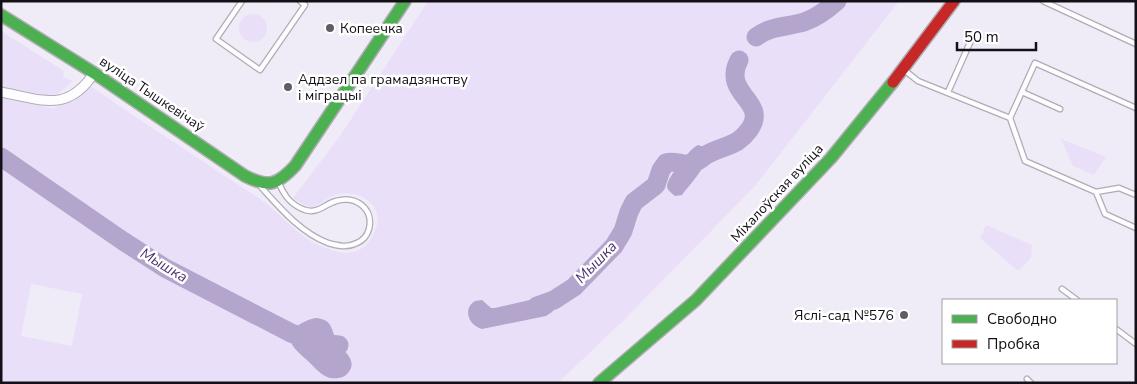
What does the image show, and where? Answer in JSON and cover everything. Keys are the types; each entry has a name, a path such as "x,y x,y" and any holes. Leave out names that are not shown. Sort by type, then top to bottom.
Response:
{"street":[{"path":"259,184 282,178 295,166 406,1"},
{"name":"Міхалоўская вуліца","path":"599,383 703,293 836,152 903,69 954,1"},
{"name":"вуліца Тышкевічаў","path":"1,15 94,73 259,184"},
{"path":"1,92 47,101 64,99 77,93 87,84 94,73"}],"lane":[{"path":"242,1 216,39 260,70 306,5 300,1"},
{"path":"1043,1 1135,42"},
{"path":"948,92 972,38"},
{"path":"1136,108 1035,63 1010,118 1025,161 1096,192 1118,188 1136,195"},
{"path":"903,69 918,81 1010,118"},
{"path":"1022,92 1060,109"},
{"path":"259,184 280,208 302,228 321,240 345,247 362,240 367,234 370,222 369,213 365,207 355,201 338,200 315,211 306,210 295,206 288,200 283,192 282,178"},
{"path":"1096,192 1105,214 1136,228"},
{"path":"1062,289 1076,299"},
{"path":"1117,330 1136,344"}],"shaded area":[{"path":"428,1 899,1 755,186 624,320 558,383 1,383 1,98 52,108 73,102 90,86 260,199 306,238 332,250 348,253 364,247 375,231 377,216 371,203 357,195 341,194 330,197 316,206 309,207 293,198 340,136","holes":["31,284 82,294 72,346 21,336"]},
{"path":"253,14 263,18 267,28 263,38 253,42 243,38 239,28 243,18"},
{"path":"1,31 64,71 63,77 73,81 58,94 47,95 1,87"},
{"path":"1061,139 1106,157 1094,175 1073,166"},
{"path":"698,145 705,148 707,154 703,167 682,195 675,196 667,187 670,177 690,151"},
{"path":"986,225 1032,245 1031,258 1018,271 980,238"},
{"path":"556,294 560,295 560,302 546,316 482,329 471,321 468,313 471,304 475,301 482,300 491,308 495,308"},
{"path":"315,318 326,321 329,324 339,344 350,357 351,369 340,378 324,376 292,345 290,337 294,329 302,323"}],"waterway":[{"name":"Мышка","path":"756,37 773,29 808,20 837,1"},
{"name":"Мышка","path":"537,306 554,300 574,287 614,246 623,231 634,202 656,185 661,170 666,163 694,163 706,155 738,141 748,131 754,120 754,112 736,82 735,72 739,60"},
{"name":"Мышка","path":"1,157 165,268 291,333 318,343 339,345"}],"traffic: fast":[{"path":"1,15 94,73 245,176 260,182 272,183 278,181 295,166 405,1"},
{"path":"599,383 696,300 831,158 893,82"}],"traffic: jam":[{"path":"893,82 954,1"}],"place":[{"name":"Копеечка","path":"330,28"},
{"name":"Аддзел па грамадзянству і міграцыі","path":"288,87"},
{"name":"Яслі-сад №576","path":"904,315"}]}
